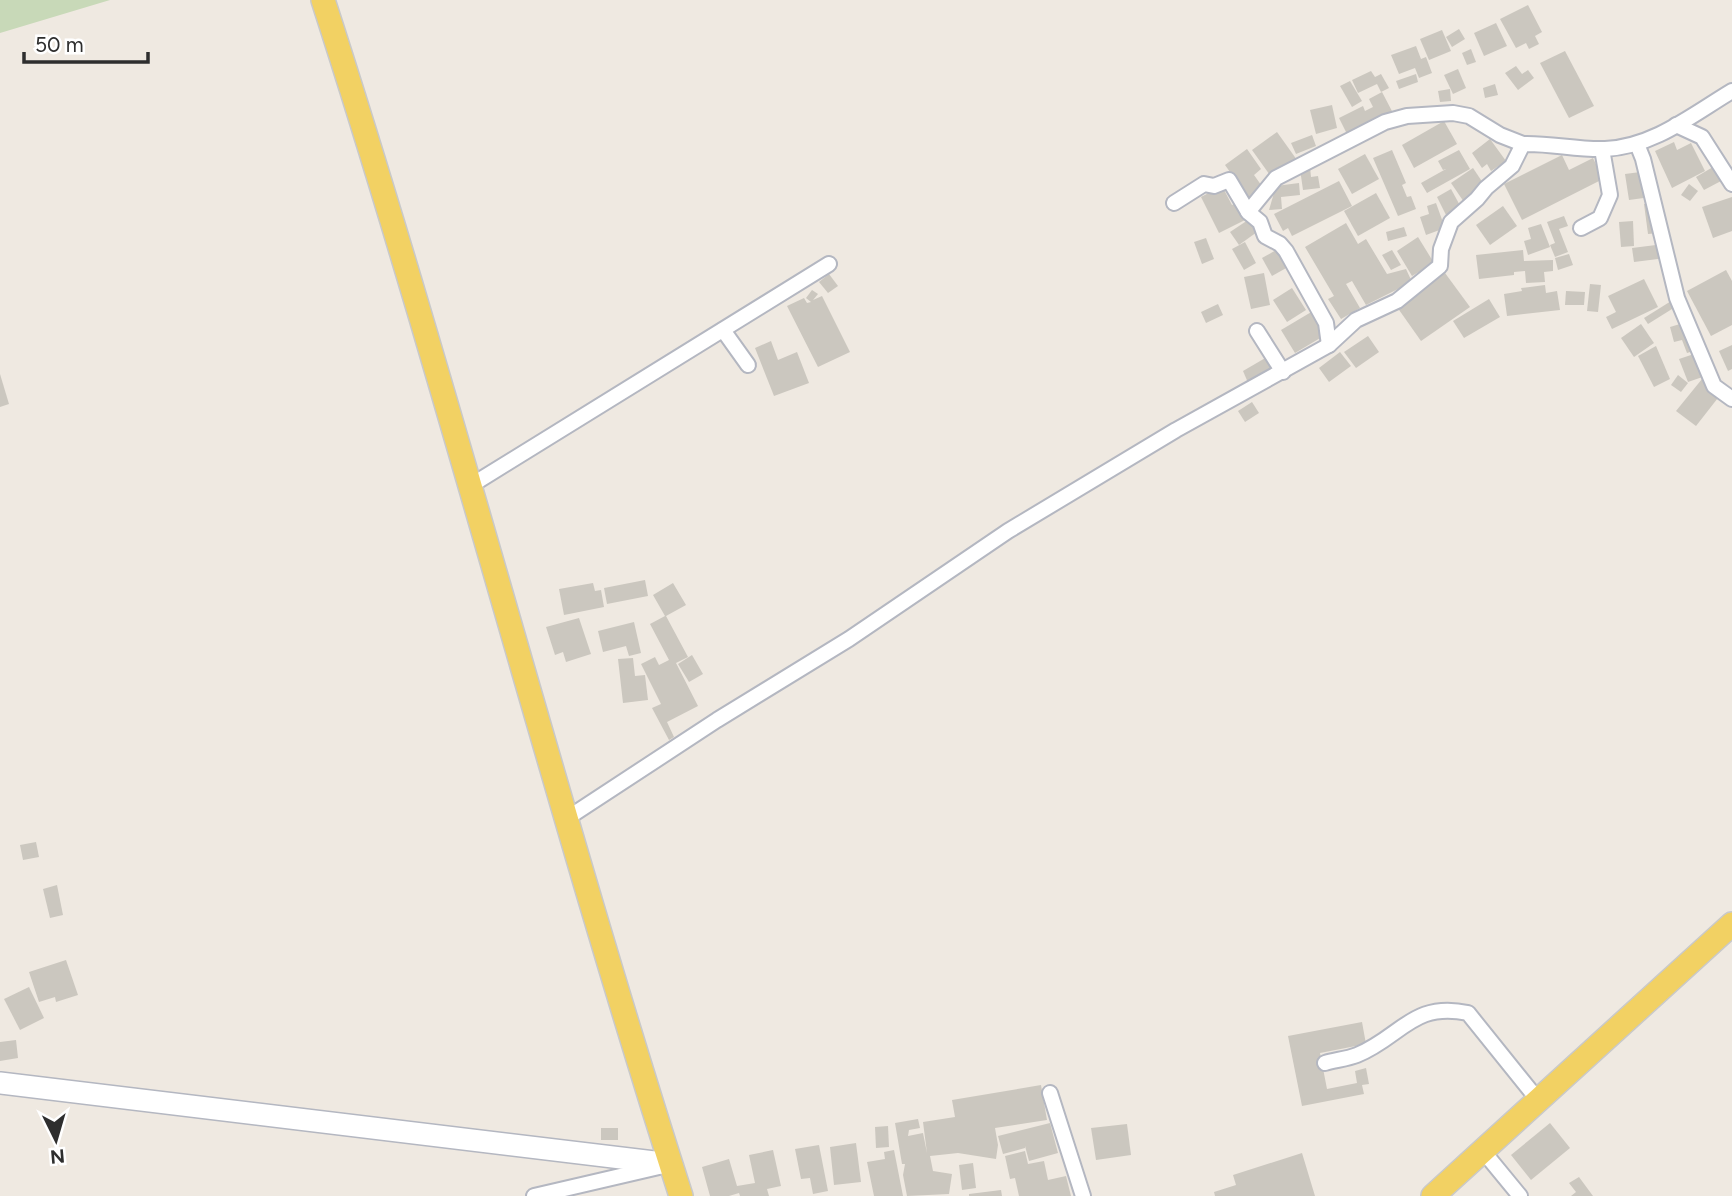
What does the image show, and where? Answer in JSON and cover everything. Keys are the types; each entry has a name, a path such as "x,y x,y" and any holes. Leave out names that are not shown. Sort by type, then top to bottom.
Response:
{"main road":[{"path":"323,0 382,182 566,819 681,1196"},
{"path":"1433,1196 1732,924"},
{"path":"0,1083 671,1164"}],"street":[{"path":"1248,212 1276,178 1385,122 1407,116 1453,113 1469,116 1500,135 1523,144 1602,149 1649,140 1732,91"},
{"path":"1676,125 1702,137 1732,184"},
{"path":"566,819 717,720 849,639 1008,531 1176,430 1329,345 1356,320 1397,301 1440,266 1441,249 1451,222 1512,166 1523,144"},
{"path":"1637,144 1677,298 1714,386 1732,399"},
{"path":"1581,228 1600,218 1610,195 1602,149"},
{"path":"1174,203 1204,184 1214,186 1229,180 1248,212 1260,222 1265,236 1280,244 1286,251 1318,304 1326,323 1329,345"},
{"path":"470,485 830,264"},
{"path":"723,330 748,365"},
{"path":"1257,331 1283,372"},
{"path":"1325,1063 1357,1055 1433,1010 1449,1009 1468,1013 1538,1100"},
{"path":"1050,1093 1083,1196"},
{"path":"1483,1151 1520,1196"},
{"path":"534,1196 671,1164"}],"green space":[{"path":"0,0 110,0 0,33"}],"building":[{"path":"1528,5 1542,32 1535,36 1539,44 1529,49 1526,43 1516,48 1500,19"},
{"path":"1496,23 1507,46 1484,56 1474,33"},
{"path":"1459,29 1465,39 1452,47 1446,37"},
{"path":"1442,30 1451,51 1429,60 1420,39"},
{"path":"1416,46 1421,59 1426,57 1432,73 1419,78 1415,68 1399,74 1391,55"},
{"path":"1471,49 1476,62 1467,65 1462,53"},
{"path":"1565,51 1594,106 1569,118 1540,63"},
{"path":"1516,66 1522,74 1528,70 1534,78 1518,90 1505,73"},
{"path":"1458,69 1466,88 1453,94 1444,75"},
{"path":"1371,71 1375,77 1381,74 1389,88 1381,92 1377,84 1358,93 1352,80"},
{"path":"1416,74 1418,82 1399,89 1396,81"},
{"path":"1350,81 1362,101 1352,107 1340,86"},
{"path":"1495,84 1498,95 1485,98 1483,88"},
{"path":"1450,89 1451,101 1440,102 1438,91"},
{"path":"1382,92 1394,115 1349,138 1339,118 1363,106 1365,111 1373,107 1369,99"},
{"path":"1332,105 1337,128 1316,134 1310,110"},
{"path":"1444,121 1457,144 1414,168 1402,145"},
{"path":"1277,132 1297,160 1272,178 1252,150"},
{"path":"1312,135 1316,146 1296,154 1291,143"},
{"path":"1490,139 1506,161 1491,171 1487,164 1482,168 1472,153"},
{"path":"1674,142 1677,150 1691,143 1705,171 1672,188 1655,151"},
{"path":"1247,149 1261,169 1254,175 1264,189 1250,200 1225,165"},
{"path":"1392,150 1406,183 1402,185 1407,197 1411,196 1416,209 1398,216 1373,158"},
{"path":"1459,150 1470,169 1427,193 1421,183 1446,169 1443,170 1438,161"},
{"path":"1365,154 1379,179 1352,194 1338,169"},
{"path":"1562,155 1569,170 1593,158 1603,179 1522,220 1504,184"},
{"path":"1310,167 1311,177 1318,176 1320,188 1303,190 1300,169"},
{"path":"1713,167 1721,181 1704,190 1696,177"},
{"path":"1473,168 1485,186 1464,202 1451,183"},
{"path":"1648,171 1651,197 1629,200 1625,174"},
{"path":"1339,181 1352,206 1292,236 1288,228 1283,231 1274,214"},
{"path":"1299,183 1300,195 1281,197 1282,209 1269,210 1276,186"},
{"path":"1689,184 1698,191 1690,201 1681,195"},
{"path":"1222,186 1232,205 1238,202 1247,219 1219,233 1201,197"},
{"path":"1451,189 1463,211 1448,219 1437,197"},
{"path":"1376,193 1390,218 1358,236 1344,211"},
{"path":"1732,197 1732,231 1713,238 1702,207"},
{"path":"1436,203 1445,228 1426,235 1420,217 1429,214 1427,206"},
{"path":"1655,203 1659,233 1648,234 1644,204"},
{"path":"1503,206 1517,226 1490,245 1476,225"},
{"path":"1564,216 1568,226 1559,229 1568,252 1555,257 1550,245 1555,243 1547,222"},
{"path":"1248,220 1257,232 1239,245 1230,232"},
{"path":"1633,221 1634,246 1621,247 1619,222"},
{"path":"1346,223 1358,244 1366,239 1387,274 1406,269 1412,282 1366,305 1352,281 1346,284 1360,308 1341,319 1328,299 1334,296 1305,247"},
{"path":"1541,224 1550,247 1528,255 1524,241 1531,239 1528,228"},
{"path":"1404,227 1407,236 1388,241 1386,232"},
{"path":"1418,237 1434,263 1412,276 1397,251"},
{"path":"1206,238 1214,259 1202,264 1194,242"},
{"path":"1245,242 1256,263 1244,270 1232,249"},
{"path":"1664,244 1666,258 1634,262 1632,248"},
{"path":"1278,249 1288,267 1272,276 1262,258"},
{"path":"1392,250 1401,265 1391,270 1382,255"},
{"path":"1523,250 1524,261 1553,260 1553,271 1544,272 1545,282 1526,283 1525,271 1479,279 1476,255"},
{"path":"1569,254 1573,265 1558,270 1555,258"},
{"path":"1726,270 1732,281 1732,325 1711,336 1687,291"},
{"path":"1264,273 1270,305 1251,309 1244,277"},
{"path":"1445,273 1470,307 1421,341 1397,307"},
{"path":"829,274 838,286 828,293 819,282"},
{"path":"1644,279 1658,307 1612,329 1606,317 1616,312 1608,296"},
{"path":"1590,284 1601,285 1598,312 1587,311"},
{"path":"1545,285 1546,293 1557,291 1560,310 1507,316 1504,294 1522,291 1521,288"},
{"path":"1292,288 1306,310 1287,322 1273,300"},
{"path":"812,290 818,294 813,300 822,296 850,352 818,367 787,306 804,298 807,303 811,302 806,298"},
{"path":"1566,291 1585,292 1584,305 1565,305"},
{"path":"1676,298 1680,304 1648,324 1644,318"},
{"path":"1489,299 1500,317 1464,338 1453,321"},
{"path":"1218,304 1223,315 1206,323 1201,312"},
{"path":"1313,311 1327,334 1295,353 1281,330"},
{"path":"1690,321 1700,349 1687,353 1682,340 1674,342 1670,327"},
{"path":"1641,324 1654,343 1634,357 1621,338"},
{"path":"1368,336 1379,352 1356,368 1344,352"},
{"path":"771,341 778,360 797,352 809,383 774,396 755,348"},
{"path":"1732,345 1732,369 1728,371 1719,351"},
{"path":"1656,346 1670,379 1654,387 1638,356"},
{"path":"1706,350 1714,373 1688,382 1679,359"},
{"path":"1340,352 1351,366 1329,382 1319,368"},
{"path":"1267,357 1275,373 1249,385 1243,371"},
{"path":"0,374 9,404 0,407"},
{"path":"1678,375 1688,383 1681,392 1671,385"},
{"path":"1702,379 1721,394 1696,426 1676,411"},
{"path":"1252,402 1259,413 1245,422 1238,411"},
{"path":"645,580 648,596 607,604 604,588"},
{"path":"593,583 595,591 601,590 604,607 564,615 559,589"},
{"path":"673,583 686,605 666,616 688,657 676,663 698,706 667,722 674,737 669,740 652,708 661,704 641,664 655,657 659,665 669,660 650,624 665,616 653,595"},
{"path":"579,618 591,654 566,662 563,652 555,655 546,627"},
{"path":"634,622 641,653 629,656 626,646 603,652 598,631"},
{"path":"692,655 703,674 689,682 678,664"},
{"path":"633,658 635,676 645,675 648,700 623,703 618,659"},
{"path":"36,842 39,857 23,860 20,845"},
{"path":"57,885 63,915 50,918 43,889"},
{"path":"66,960 78,995 56,1002 55,997 39,1002 29,972"},
{"path":"29,987 44,1018 20,1030 4,999"},
{"path":"1362,1022 1366,1044 1320,1053 1327,1089 1357,1083 1355,1071 1366,1068 1369,1084 1362,1085 1364,1094 1302,1106 1288,1036"},
{"path":"16,1040 18,1058 0,1061 0,1042"},
{"path":"1041,1085 1047,1120 995,1128 998,1145 996,1159 958,1153 930,1156 933,1171 952,1174 949,1194 907,1196 903,1175 905,1164 902,1164 895,1123 918,1119 920,1128 909,1130 908,1136 923,1133 927,1153 923,1122 955,1117 952,1100"},
{"path":"1050,1123 1058,1153 1029,1161 1025,1146 1003,1154 998,1136"},
{"path":"1550,1123 1570,1148 1531,1180 1511,1155"},
{"path":"1127,1124 1131,1155 1096,1160 1091,1128"},
{"path":"888,1126 889,1147 876,1148 875,1127"},
{"path":"601,1128 618,1128 618,1140 601,1140"},
{"path":"856,1143 861,1182 834,1185 830,1147"},
{"path":"819,1145 828,1191 813,1194 810,1178 801,1179 795,1149"},
{"path":"773,1150 781,1186 767,1189 769,1196 740,1196 739,1193 710,1196 702,1167 729,1159 737,1186 755,1183 749,1155"},
{"path":"894,1150 903,1196 874,1196 867,1162 885,1159 884,1152"},
{"path":"1025,1151 1028,1164 1044,1161 1048,1180 1066,1176 1071,1196 1019,1196 1015,1178 1010,1179 1005,1156"},
{"path":"1302,1153 1315,1196 1215,1196 1214,1192 1236,1185 1233,1175"},
{"path":"973,1163 976,1188 962,1190 959,1165"},
{"path":"1579,1177 1593,1196 1571,1196 1576,1192 1569,1183"},
{"path":"1001,1190 1002,1196 969,1196 969,1194"}]}
